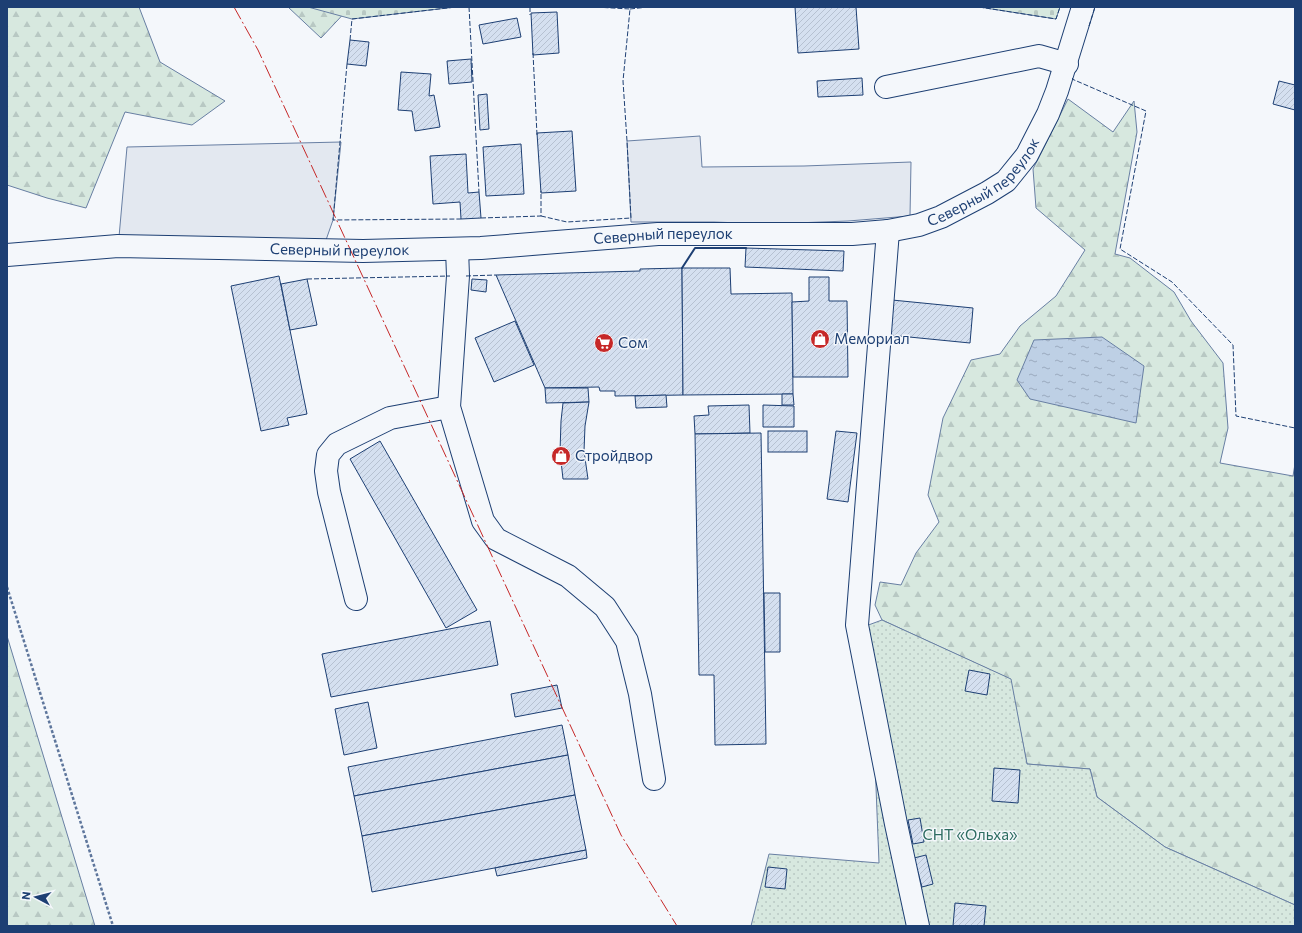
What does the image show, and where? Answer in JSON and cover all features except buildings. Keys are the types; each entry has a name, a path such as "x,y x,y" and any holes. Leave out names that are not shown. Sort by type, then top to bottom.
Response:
{"street":[{"name":"Северный переулок","path":"7,255 118,246 363,251 481,248 658,234 852,234 888,231 919,225 941,217 987,194 1006,181 1024,159 1048,114 1067,64 1083,7"},
{"path":"886,88 1039,56 1067,64"},
{"path":"888,231 856,625 918,926"},
{"path":"457,248 458,276 449,407 483,521 496,540 568,576 605,607 627,641 640,694 654,779"},
{"path":"356,598 329,492 326,471 328,455 337,444 390,418 449,407"}],"path":[{"path":"7,587 113,926"}],"green space":[{"path":"7,7 139,7 160,62 225,101 192,125 125,112 86,208 47,198 7,185"},
{"path":"288,7 350,7 321,38"},
{"path":"308,7 456,7 352,19"},
{"path":"979,7 1060,7 1056,19"},
{"path":"1068,99 1113,132 1134,101 1137,132 1115,254 1130,258 1174,292 1191,321 1223,363 1228,428 1220,463 1293,476 1295,464 1295,905 1165,847 1097,797 1090,769 1027,764 1010,679 882,620 875,605 880,582 901,585 916,553 939,522 928,495 943,418 971,360 1000,354 1020,326 1056,296 1085,250 1036,208 1033,169"},
{"name":"СНТ «Ольха»","path":"882,620 1011,679 1027,764 1090,769 1097,797 1165,847 1295,905 1295,926 751,926 769,854 879,863 875,762 863,627"},
{"path":"7,636 95,926 7,926"}],"shaded area":[{"path":"700,136 702,167 804,166 911,162 910,216 848,221 768,224 714,222 631,222 627,141"},
{"path":"341,142 333,220 326,240 119,237 127,147"}],"water":[{"path":"1102,337 1144,366 1136,423 1030,399 1017,380 1034,340"}],"fence":[{"path":"350,40 352,19 456,7"},
{"path":"469,7 479,192"},
{"path":"530,7 530,15"},
{"path":"541,216 567,222 631,218 623,81 630,9 595,7"},
{"path":"630,9 648,7"},
{"path":"979,7 1056,19 1060,7"},
{"path":"1089,26 1095,7"},
{"path":"533,53 537,135"},
{"path":"347,64 333,220 461,219"},
{"path":"1073,78 1072,79 1146,111 1120,249 1172,282 1233,345 1236,416 1295,428"},
{"path":"481,218 541,216 541,191"},
{"path":"466,276 496,275"},
{"path":"307,279 450,276"}],"wall":[{"path":"682,268 695,248 746,248"}],"power":[{"path":"234,7 258,50 621,835 677,926"}],"place":[{"name":"Мемориал","path":"820,339"},
{"name":"Сом","path":"604,343"},
{"name":"Стройдвор","path":"561,456"}]}
